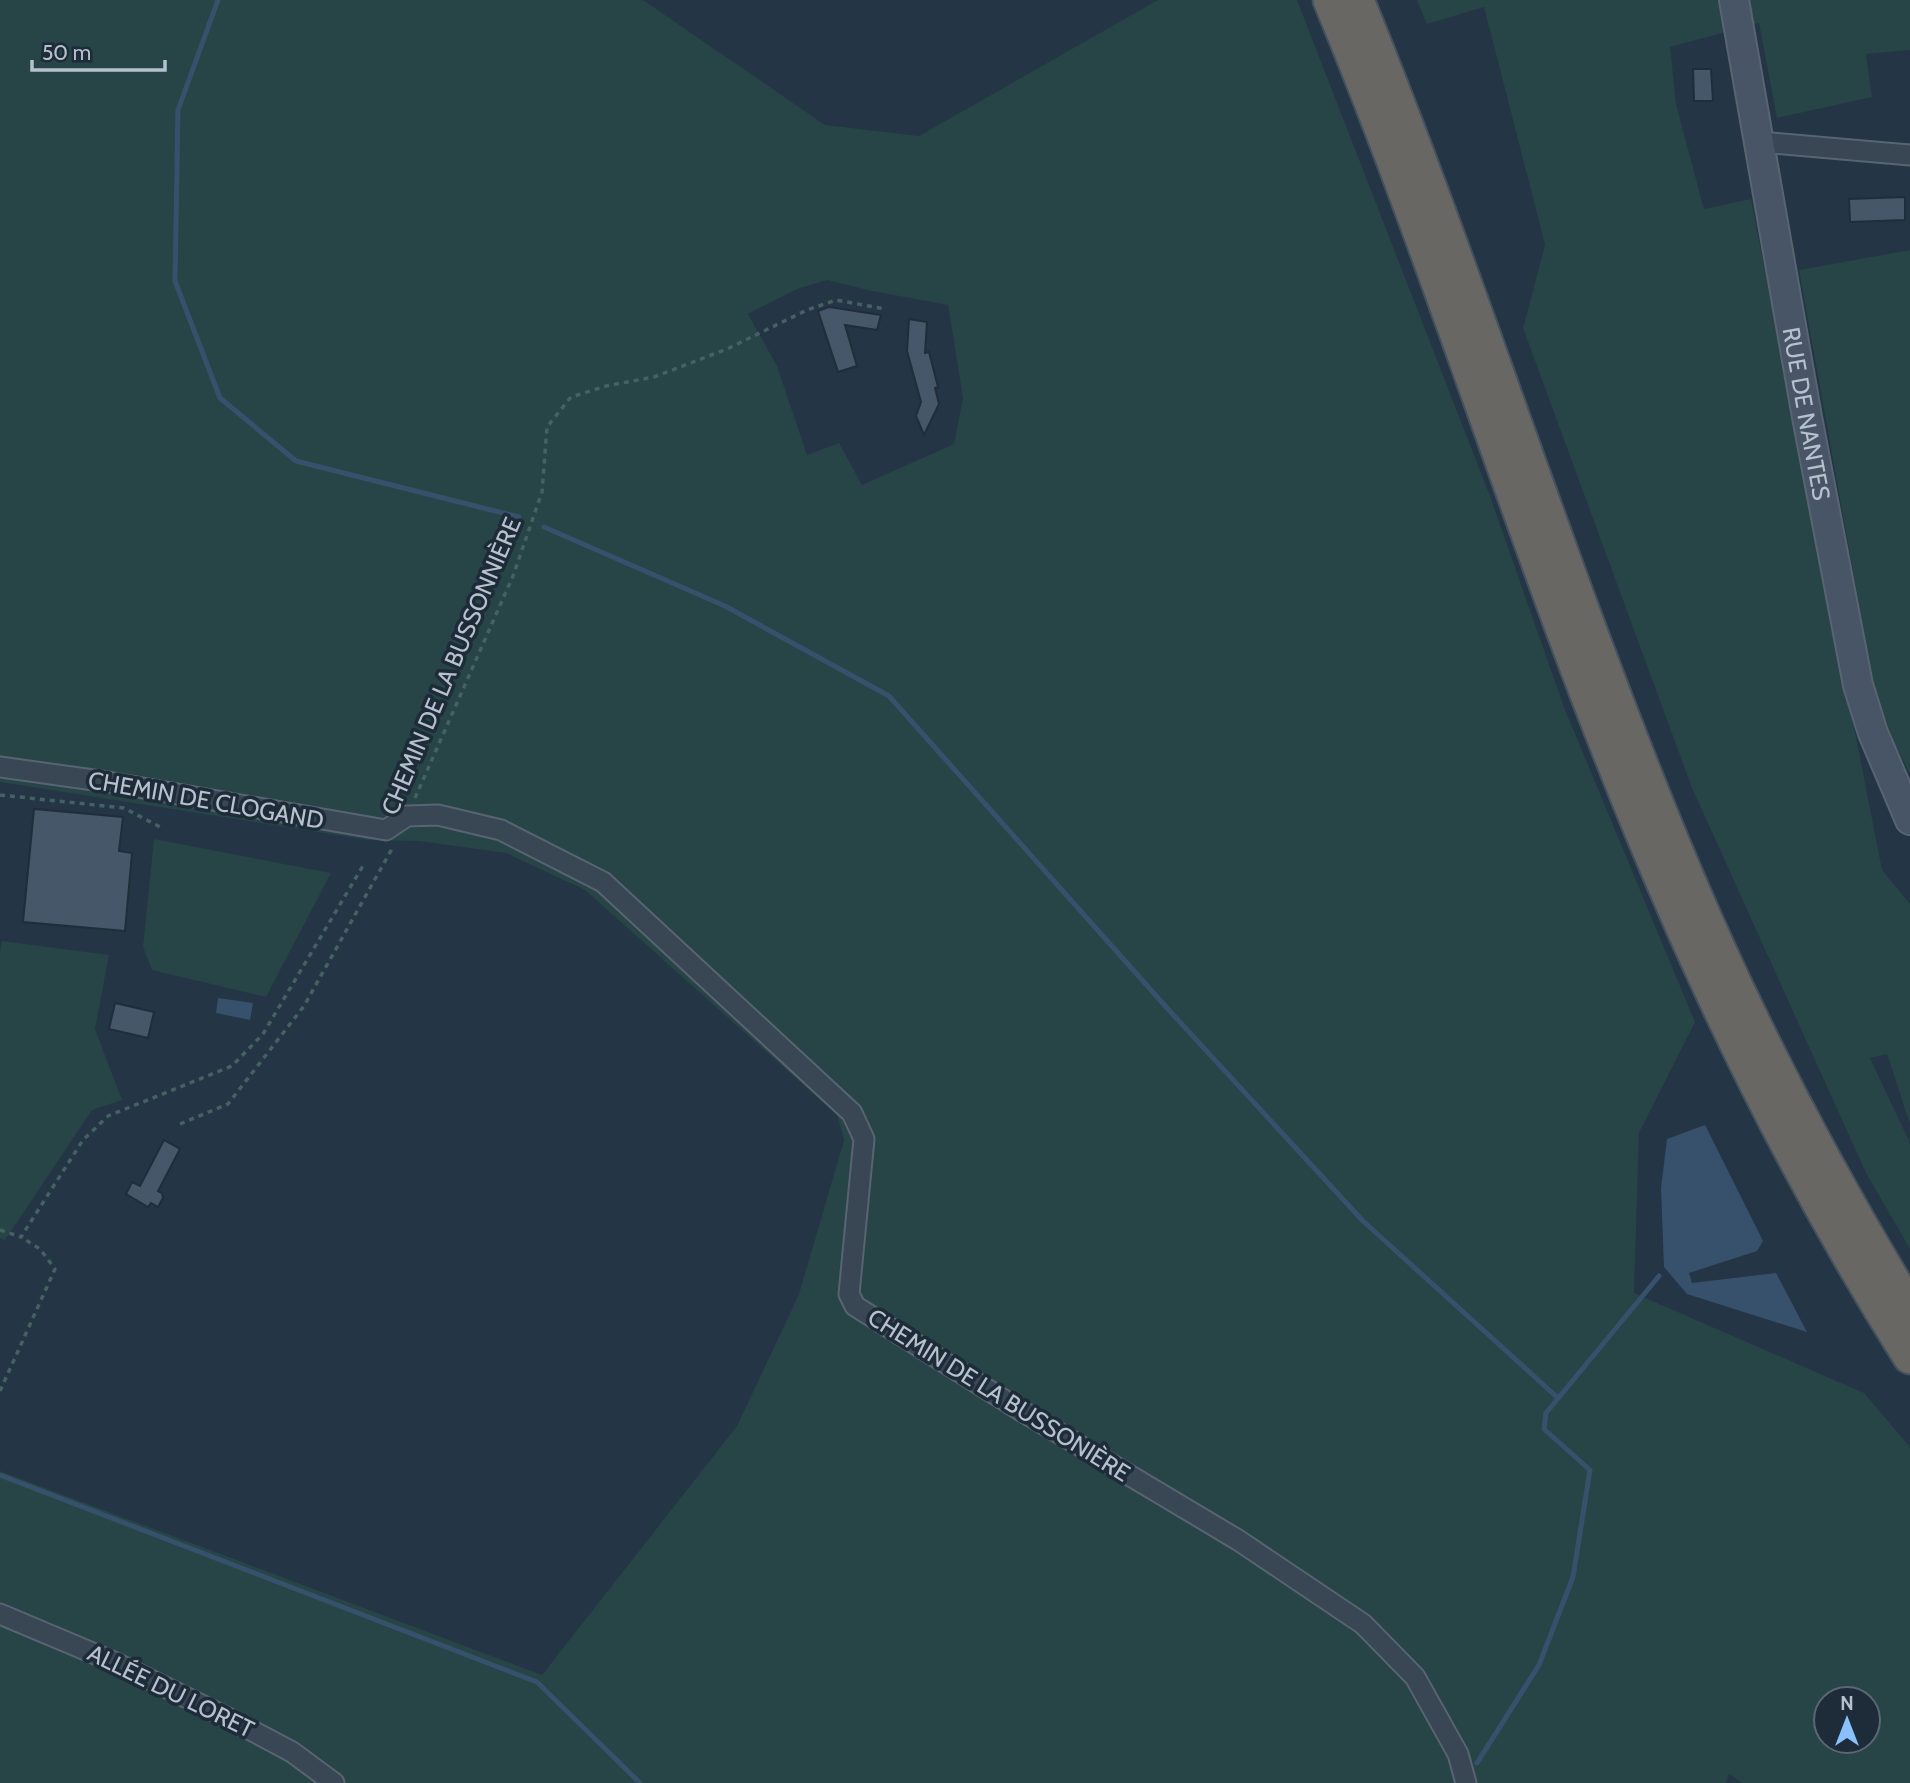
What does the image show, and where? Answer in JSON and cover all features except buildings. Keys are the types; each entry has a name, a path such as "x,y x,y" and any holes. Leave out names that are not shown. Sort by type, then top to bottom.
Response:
{"highway":[{"path":"1330,0 1432,262 1574,658 1666,890 1723,1017 1782,1135 1910,1357"},
{"path":"1357,0 1467,286 1599,653 1688,878 1741,997 1799,1112 1910,1309"}],"main road":[{"name":"RUE DE NANTES","path":"1734,0 1858,684 1873,733 1910,820"}],"street":[{"path":"1760,142 1910,155"},
{"name":"CHEMIN DE CLOGAND","path":"0,767 108,782 386,830 407,816"},
{"name":"CHEMIN DE LA BUSSONIÈRE","path":"407,816 438,815 501,830 603,882 852,1112 864,1139 849,1294 855,1306 1020,1410 1238,1540 1363,1624 1415,1677 1458,1754 1466,1783"},
{"name":"ALLÉE DU LORET","path":"0,1614 114,1661 219,1714 292,1752 334,1783"}],"path":[{"name":"CHEMIN DE LA BUSSONNIÈRE","path":"180,1124 228,1104 304,1006 396,842 513,576 542,492 547,427 571,397 606,386 654,377 727,349 807,310 836,300 885,309"},
{"path":"0,795 124,808 162,828"},
{"path":"21,1237 83,1140 108,1115 232,1066 263,1034 364,864"},
{"path":"0,1230 21,1237 40,1250 55,1269 0,1391"}],"green space":[{"path":"0,0 643,0 825,125 919,136 1158,0 1297,0 1490,496 1564,707 1695,1022 1639,1133 1634,1293 1864,1393 1910,1447 1910,1783 1743,1783 1729,1774 1726,1783 0,1783 0,1471 542,1675 737,1426 799,1294 844,1140 837,1115 585,890 506,853 419,841 368,840 0,782","holes":["827,280 948,305 963,398 954,444 862,485 839,443 807,455 777,366 748,314 797,289"]},
{"path":"1417,0 1910,0 1910,50 1866,54 1872,97 1777,118 1759,23 1670,47 1676,104 1704,209 1751,199 1882,870 1910,904 1910,1124 1887,1054 1870,1058 1910,1143 1910,1249 1866,1173 1692,788 1523,328 1545,245 1484,7 1427,24"},
{"path":"1910,250 1910,774 1894,743 1874,688 1799,270"},
{"path":"154,839 331,873 266,997 152,970 143,947"},
{"path":"2,941 109,955 95,1029 122,1100 92,1110 5,1240 0,1238"}],"water":[{"path":"218,998 253,1003 250,1020 216,1013"},
{"path":"1705,1125 1763,1241 1757,1251 1689,1273 1692,1283 1776,1273 1807,1332 1687,1294 1664,1267 1661,1188 1667,1139"}],"waterway":[{"path":"218,0 178,110 175,281 220,398 296,461 519,517"},
{"path":"544,527 725,606 889,696 1167,1008 1363,1221 1558,1398"},
{"path":"1477,1763 1539,1665 1573,1577 1590,1470 1544,1429 1546,1413 1659,1276"},
{"path":"0,1475 537,1682 640,1783"}]}
